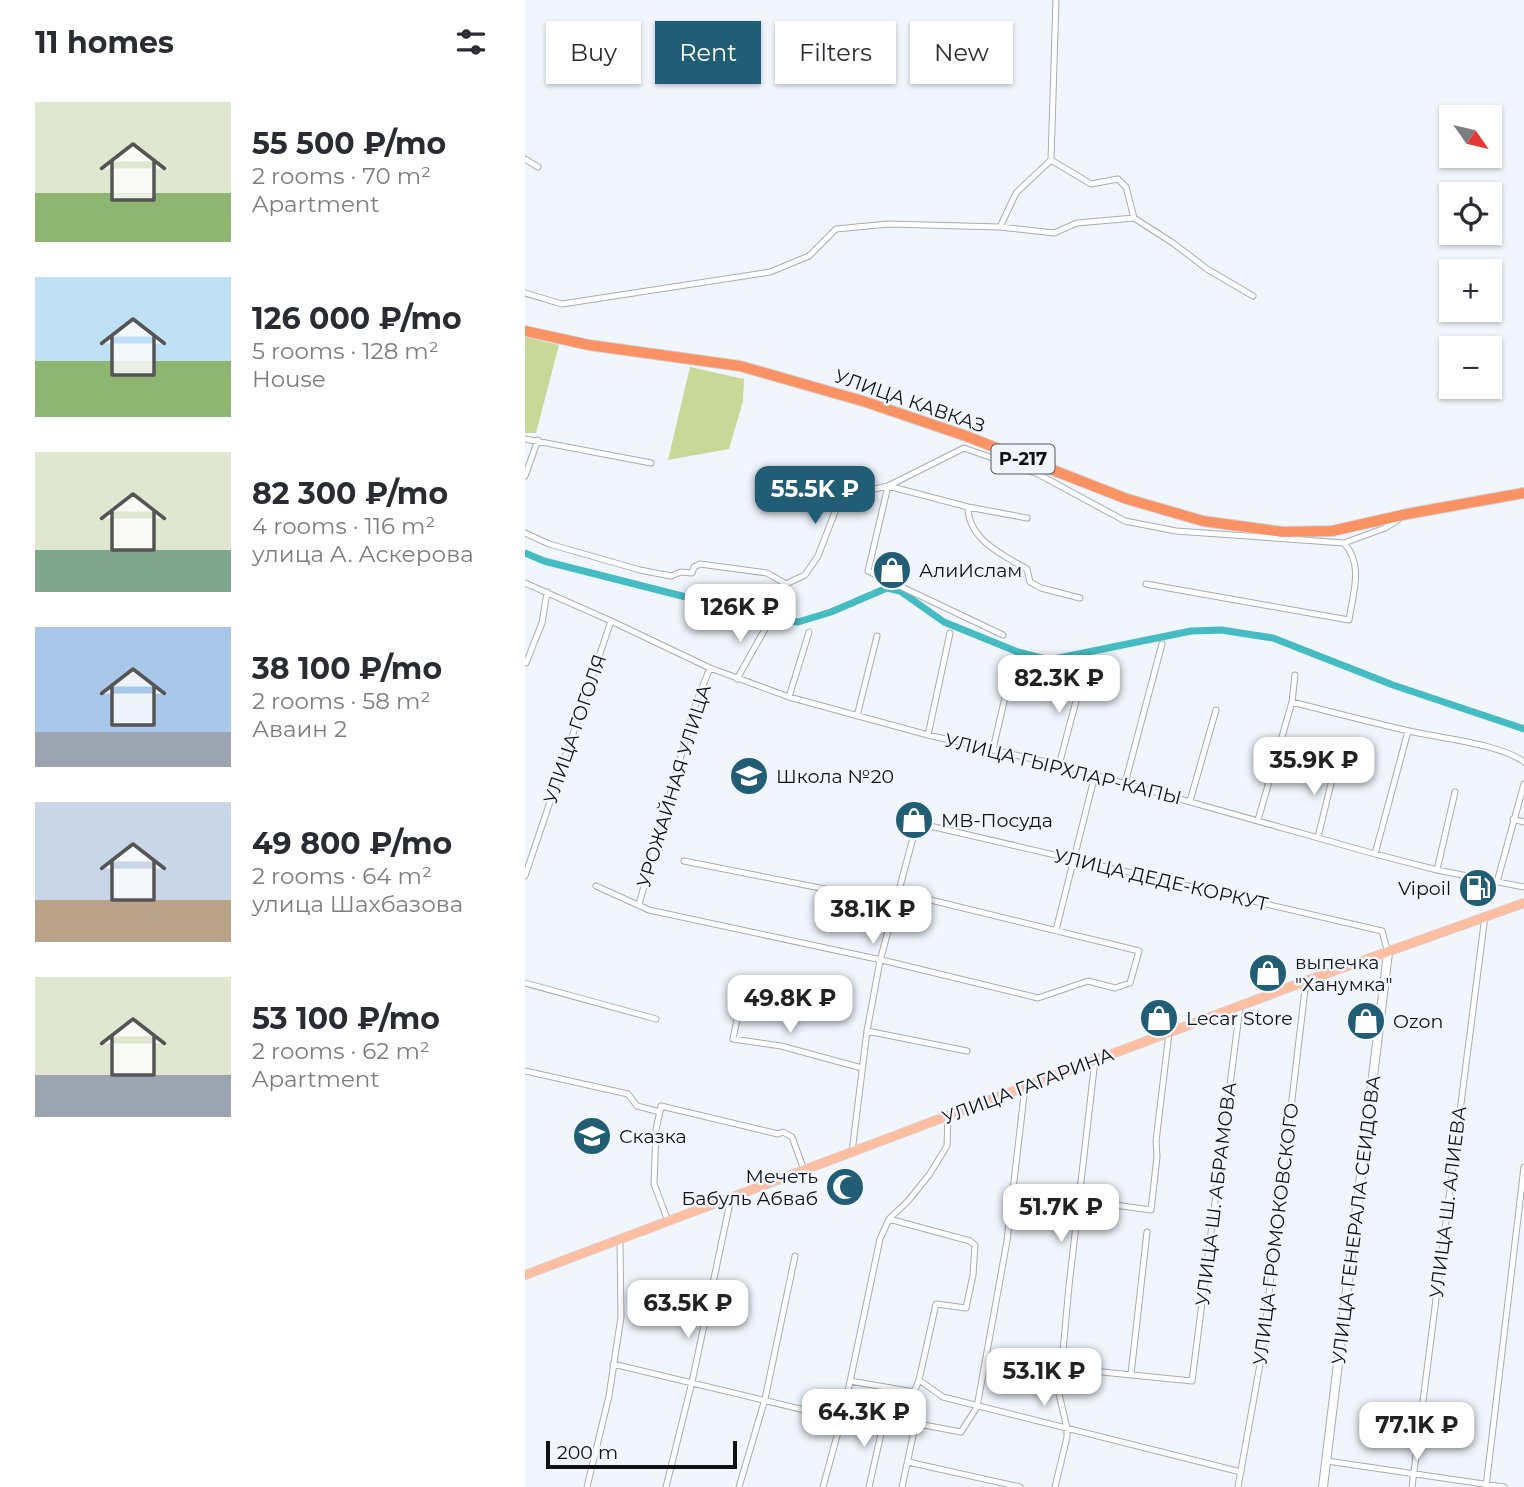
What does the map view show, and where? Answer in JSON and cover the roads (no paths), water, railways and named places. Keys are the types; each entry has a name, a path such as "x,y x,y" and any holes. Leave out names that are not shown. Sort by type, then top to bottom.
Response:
{"highway":[{"name":"УЛИЦА КАВКАЗ","path":"525,331 589,345 740,366 866,402 966,436 1127,499 1203,521 1283,532 1332,531 1407,514 1524,493"}],"main road":[{"name":"УЛИЦА ГАГАРИНА","path":"528,1275 1306,981 1524,903"}],"street":[{"path":"1000,227 1016,193 1051,160 1056,0"},
{"path":"525,159 538,167"},
{"path":"1051,160 1091,184 1118,180 1126,187 1134,218"},
{"path":"525,293 562,304 770,272 809,256 836,229 888,224 1000,227 1053,233 1077,223 1134,218 1173,243 1207,270 1253,296"},
{"path":"954,451 966,436"},
{"path":"525,439 651,463"},
{"path":"525,476 538,440"},
{"path":"737,679 769,622 774,604 786,584 798,580 811,568 838,504 856,493 888,486 954,451 970,449 1038,474 1125,521 1176,531 1344,543 1385,528 1407,514"},
{"path":"888,486 968,507 1027,518"},
{"path":"888,486 868,571 1003,635"},
{"path":"968,507 968,518 979,537 996,551 1027,569 1030,582 1080,598"},
{"path":"525,533 549,544 640,570 674,576 681,572 692,573 694,567 700,564 767,573 786,584"},
{"path":"1146,584 1349,620 1357,573 1352,553 1344,543"},
{"name":"УЛИЦА ГЫРХЛАР-КАПЫ","path":"525,583 710,668 789,697 927,735 1059,765 1375,854 1437,870 1524,887"},
{"path":"526,663 542,622 547,592"},
{"name":"УЛИЦА ГОГОЛЯ","path":"525,876 611,621"},
{"path":"789,697 809,632"},
{"path":"927,735 950,633"},
{"path":"857,716 877,636"},
{"path":"1125,783 1162,643"},
{"path":"993,748 1013,663"},
{"name":"УРОЖАЙНАЯ УЛИЦА","path":"639,904 696,703 710,668"},
{"path":"1059,765 1084,671"},
{"path":"1258,820 1292,702 1295,675"},
{"path":"1292,702 1496,750 1524,762"},
{"path":"1190,801 1216,710"},
{"path":"1375,854 1408,731"},
{"path":"1318,837 1336,763"},
{"path":"1056,930 1094,775"},
{"path":"1497,882 1524,784"},
{"path":"1437,870 1455,792"},
{"path":"1513,819 1524,822"},
{"name":"УЛИЦА ДЕДЕ-КОРКУТ","path":"898,892 918,823 1382,931 1388,953"},
{"path":"684,861 896,903"},
{"path":"596,886 649,910 880,961 1038,998 1088,981 1115,988 1130,983 1139,951 898,892 880,961 867,1031 852,1153"},
{"name":"УЛИЦА Ш. АЛИЕВА","path":"1412,1487 1485,916"},
{"name":"УЛИЦА ГЕНЕРАЛА СЕИДОВА","path":"1323,1487 1388,953"},
{"name":"УЛИЦА ГРОМОКОВСКОГО","path":"1238,1487 1262,1353 1306,981"},
{"path":"525,983 656,1018"},
{"path":"743,991 733,1039 781,1046 862,1068"},
{"name":"УЛИЦА Ш. АБРАМОВА","path":"1131,1374 1192,1381 1240,1007"},
{"path":"867,1031 967,1051"},
{"path":"1079,1200 1151,1210 1169,1033"},
{"path":"1055,1487 1067,1437 1059,1394 1095,1060"},
{"path":"525,1071 628,1094 637,1107 660,1109 778,1134 783,1132 792,1137 804,1170"},
{"path":"844,1410 961,1432 977,1407 1007,1241 1025,1086"},
{"path":"660,1109 656,1130 654,1184 668,1222"},
{"path":"823,1487 842,1419 880,1239 889,1219 908,1201 940,1159 947,1146 948,1117"},
{"path":"1486,1486 1524,1167"},
{"path":"666,1487 692,1382 731,1198"},
{"path":"850,1381 914,1392 936,1304 966,1308 973,1275 975,1245 970,1241 889,1219"},
{"path":"1062,1368 1131,1374 1147,1232"},
{"path":"586,1487 609,1396 621,1317 620,1240"},
{"path":"739,1487 765,1399 795,1256"},
{"path":"613,1364 842,1419"},
{"path":"919,1380 943,1398 1241,1472"},
{"path":"869,1487 885,1416"},
{"path":"902,1487 916,1422"},
{"path":"1327,1461 1504,1487"},
{"path":"908,1462 1020,1487"}],"waterway":[{"path":"525,553 544,561 749,613 798,622 831,612 887,588 900,591 944,622 1018,652 1049,660 1191,631 1221,630 1273,638 1393,685 1524,729"}],"place":[{"name":"АлиИслам","path":"892,570"},
{"name":"Школа №20","path":"749,776"},
{"name":"МВ-Посуда","path":"914,820"},
{"name":"Vipoil","path":"1478,888"},
{"name":"выпечка \"Ханумка\"","path":"1268,973"},
{"name":"Lecar Store","path":"1159,1018"},
{"name":"Ozon","path":"1366,1021"},
{"name":"Сказка","path":"592,1136"},
{"name":"Мечеть Бабуль Абваб","path":"845,1187"}]}
